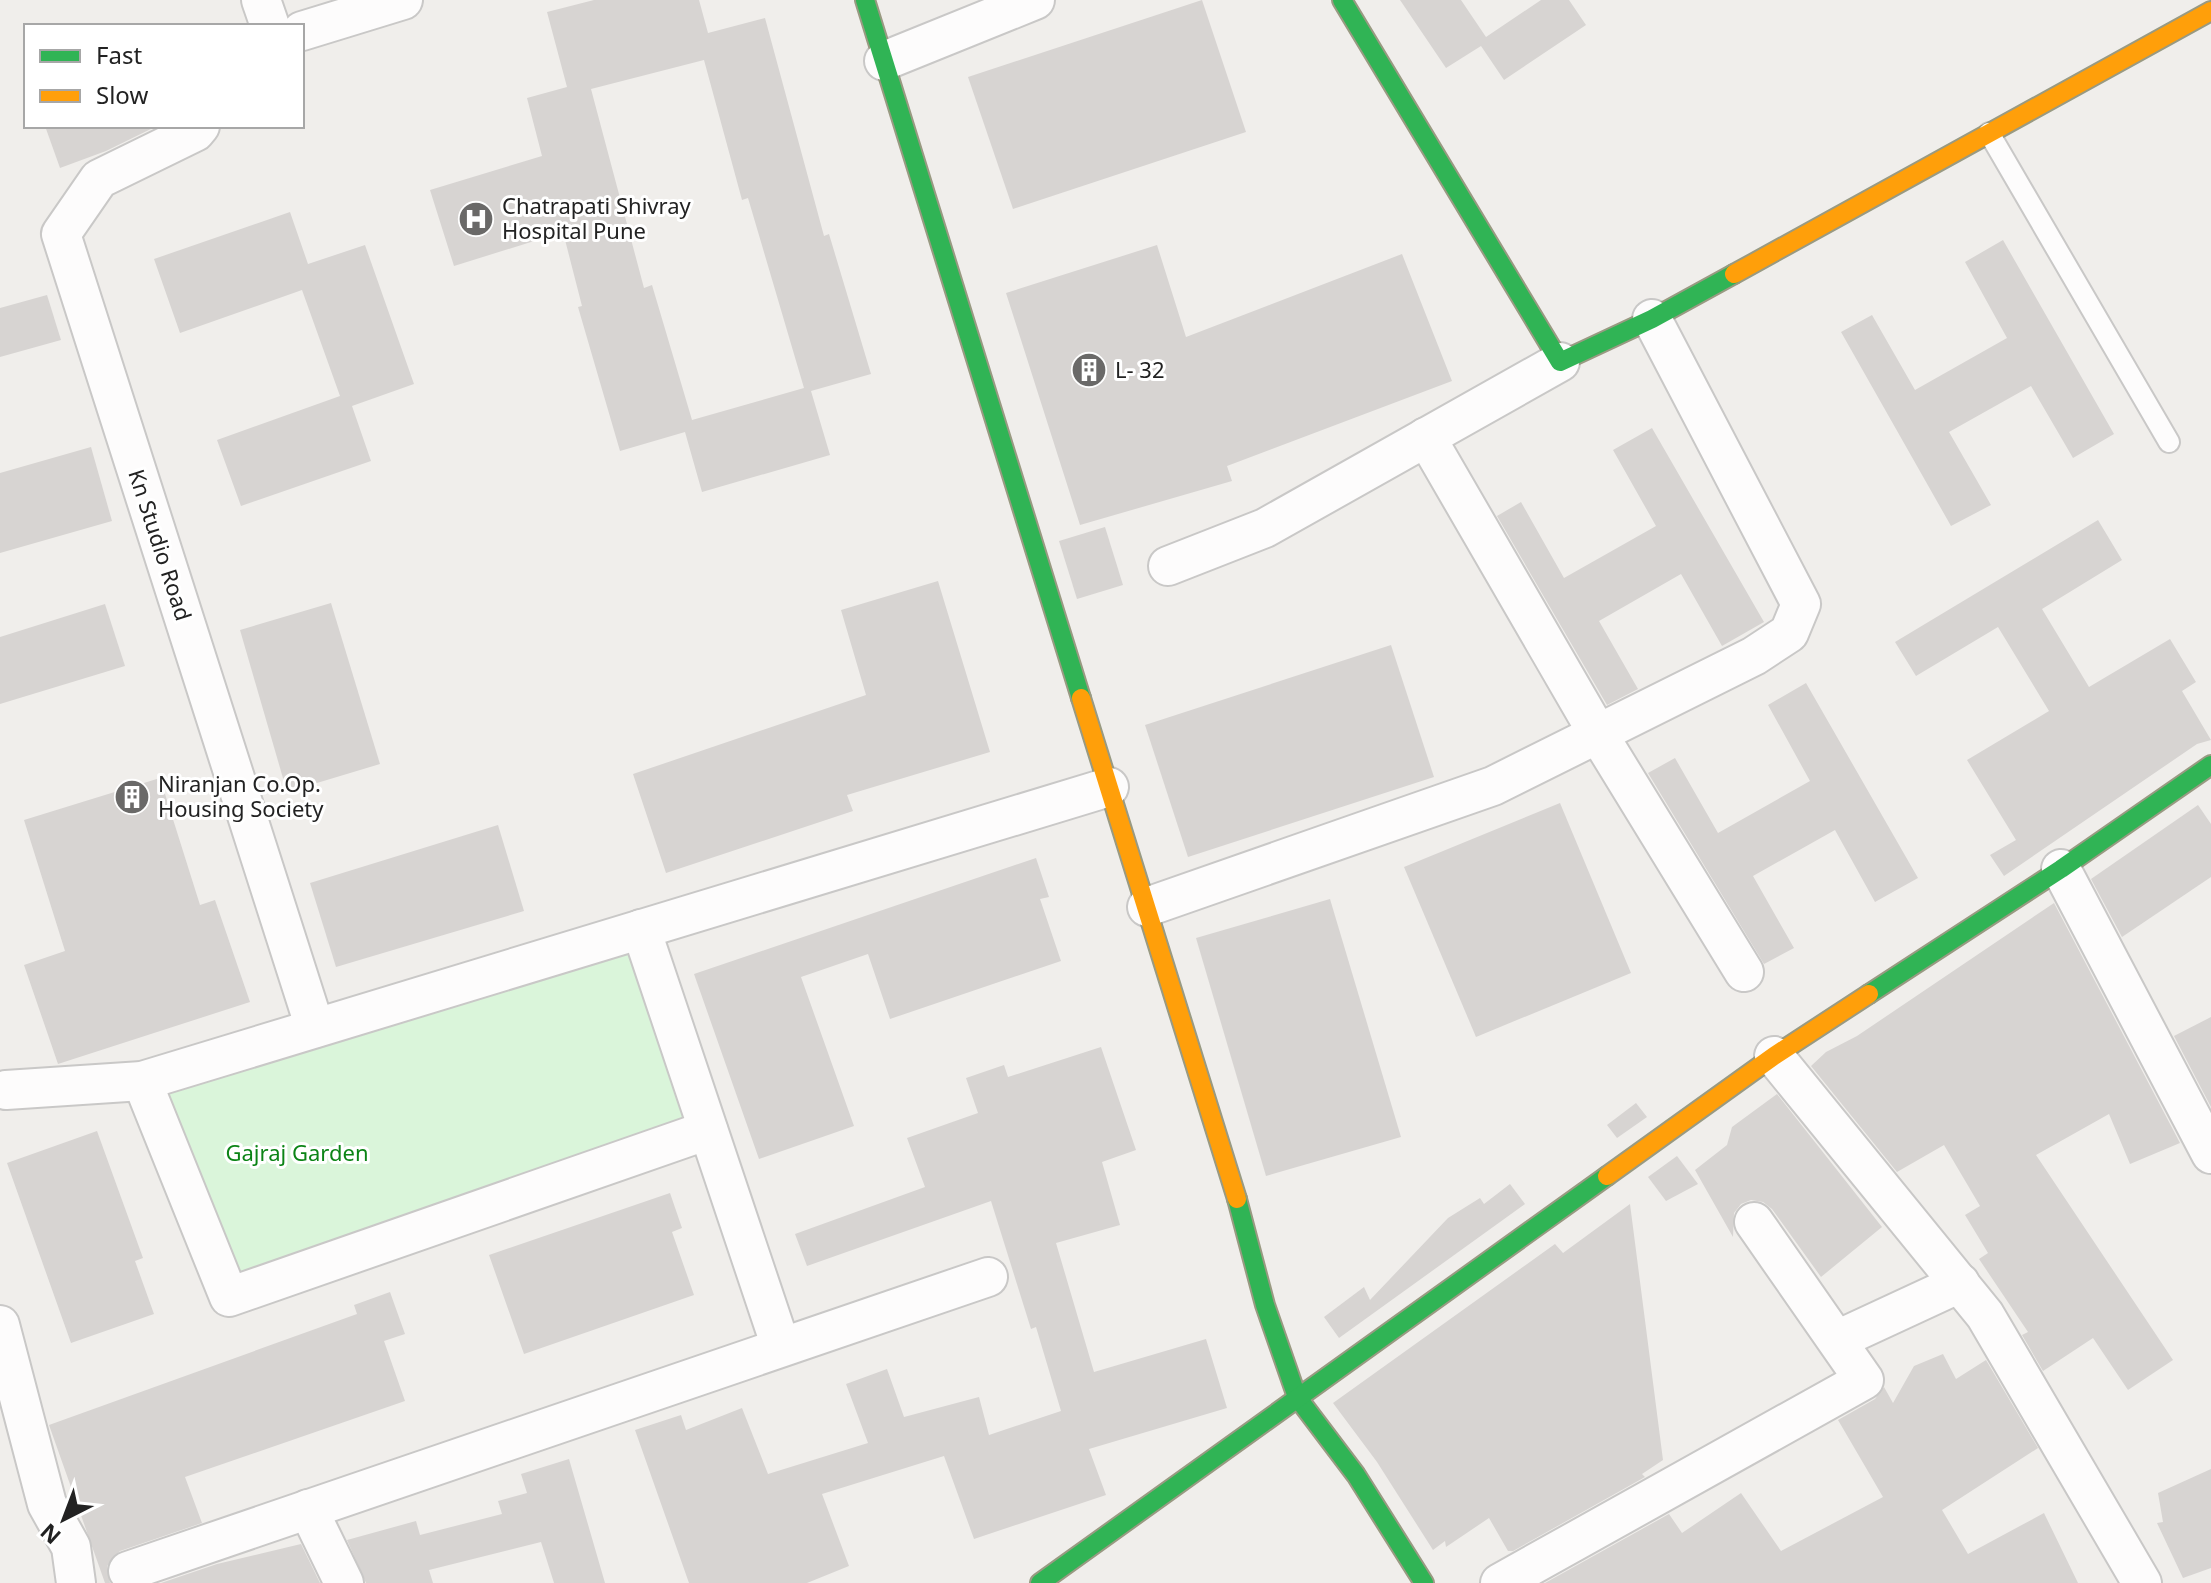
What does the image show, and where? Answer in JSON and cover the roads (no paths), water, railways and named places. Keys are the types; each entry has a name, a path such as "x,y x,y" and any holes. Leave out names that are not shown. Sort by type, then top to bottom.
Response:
{"street":[{"path":"261,0 269,24"},
{"path":"304,30 403,0"},
{"path":"865,0 1244,1223 1265,1305 1297,1397 1356,1475 1424,1583"},
{"path":"884,61 1035,0"},
{"path":"1342,0 1560,362"},
{"path":"1168,566 1265,528 1560,362 1652,319 2211,11"},
{"name":"Kn Studio Road","path":"198,128 99,179 61,234 315,1028"},
{"path":"1147,907 1493,786 1754,656 1789,633 1801,604 1652,319"},
{"path":"1426,437 1598,734 1744,972"},
{"path":"1043,1582 1774,1056 2061,869 2211,765"},
{"path":"2,1087 142,1081 1109,787"},
{"path":"2061,869 2211,1154"},
{"path":"641,929 781,1347"},
{"path":"1774,1056 1985,1315 2142,1583"},
{"path":"142,1081 229,1297 708,1130"},
{"path":"1500,1583 1864,1380 1754,1222"},
{"path":"128,1571 988,1277"},
{"path":"1837,1340 1960,1283"},
{"path":"0,1325 47,1504 71,1547 76,1583"},
{"path":"308,1509 344,1583"}],"lane":[{"path":"1989,133 2169,442"}],"place":[{"name":"Chatrapati Shivray Hospital Pune","path":"476,219"},
{"name":"L- 32","path":"1089,370"},
{"name":"Niranjan Co.Op. Housing Society","path":"132,797"}],"park label":[{"name":"Gajraj Garden","path":"297,1153"}]}
